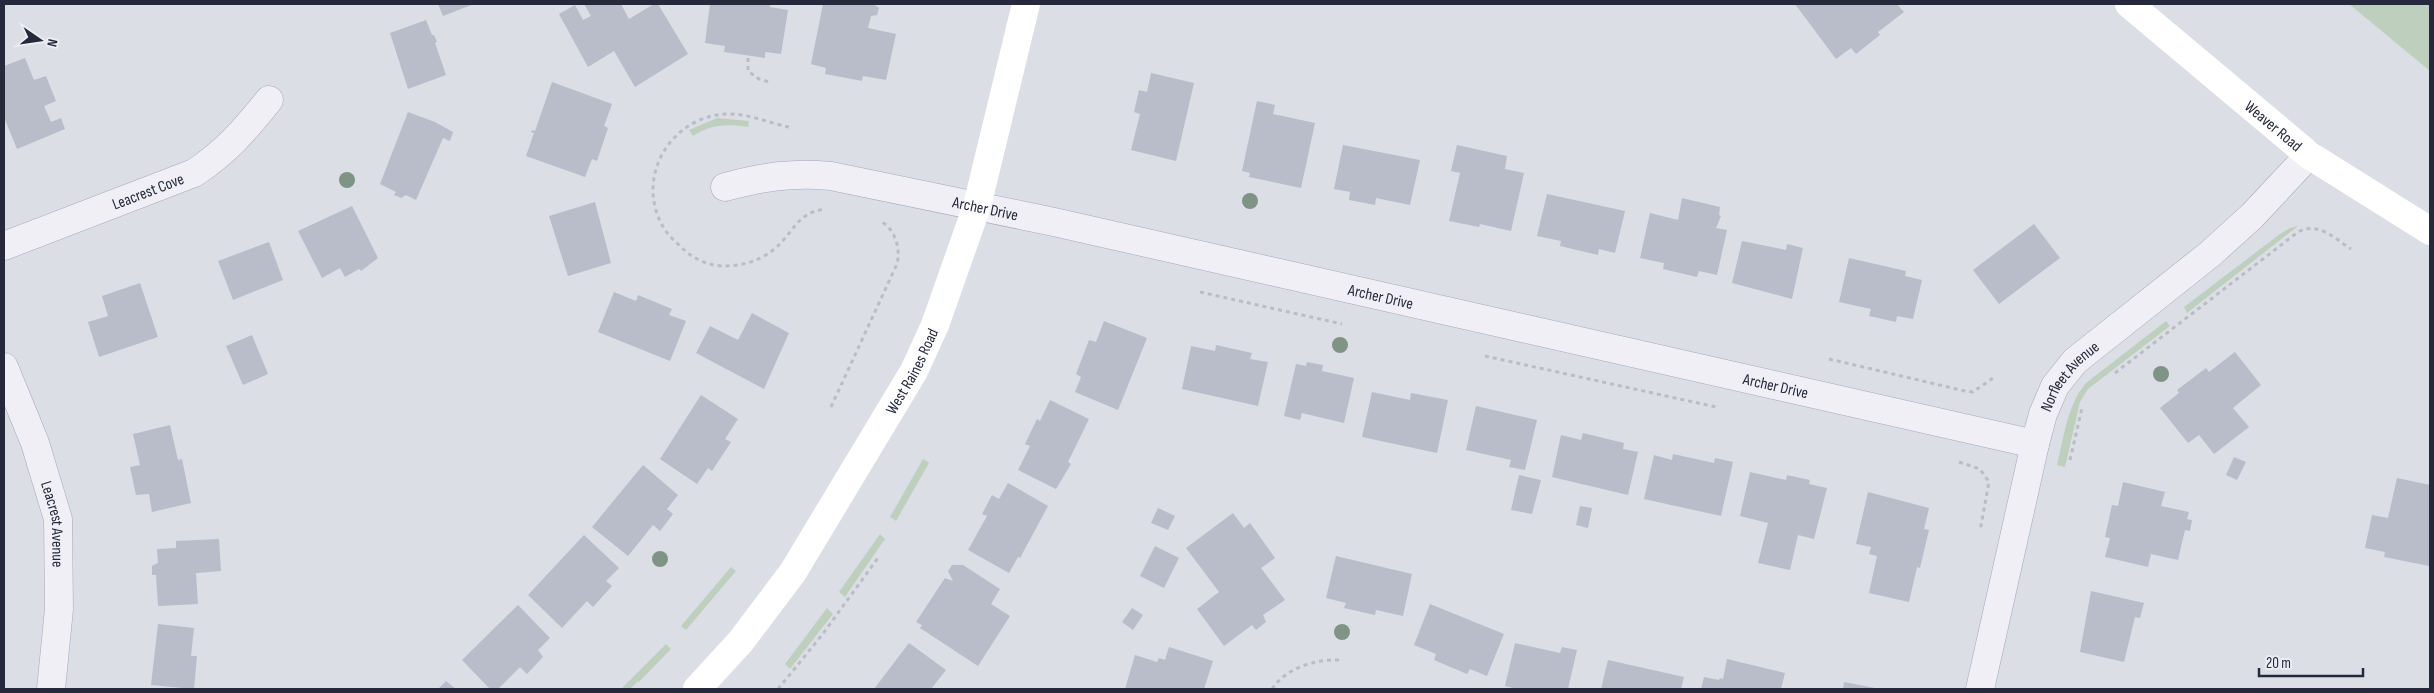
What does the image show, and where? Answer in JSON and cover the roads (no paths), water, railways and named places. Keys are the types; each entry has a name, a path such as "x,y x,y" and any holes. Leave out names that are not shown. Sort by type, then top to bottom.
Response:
{"main road":[{"name":"West Raines Road","path":"697,689 740,641 794,572 914,371 935,325 977,206 1026,4"},
{"name":"Weaver Road","path":"2129,4 2309,156 2430,231"}],"street":[{"name":"Leacrest Cove","path":"4,246 194,173 219,157 240,137 269,100"},
{"name":"Norfleet Avenue","path":"1980,689 2035,444 2043,414 2055,386 2075,361 2210,254 2252,216 2309,156"},
{"name":"Archer Drive","path":"725,187 767,176 806,174 831,176 977,206 2035,444"},
{"name":"Leacrest Avenue","path":"4,367 35,443 58,519 59,609 50,689"}]}
